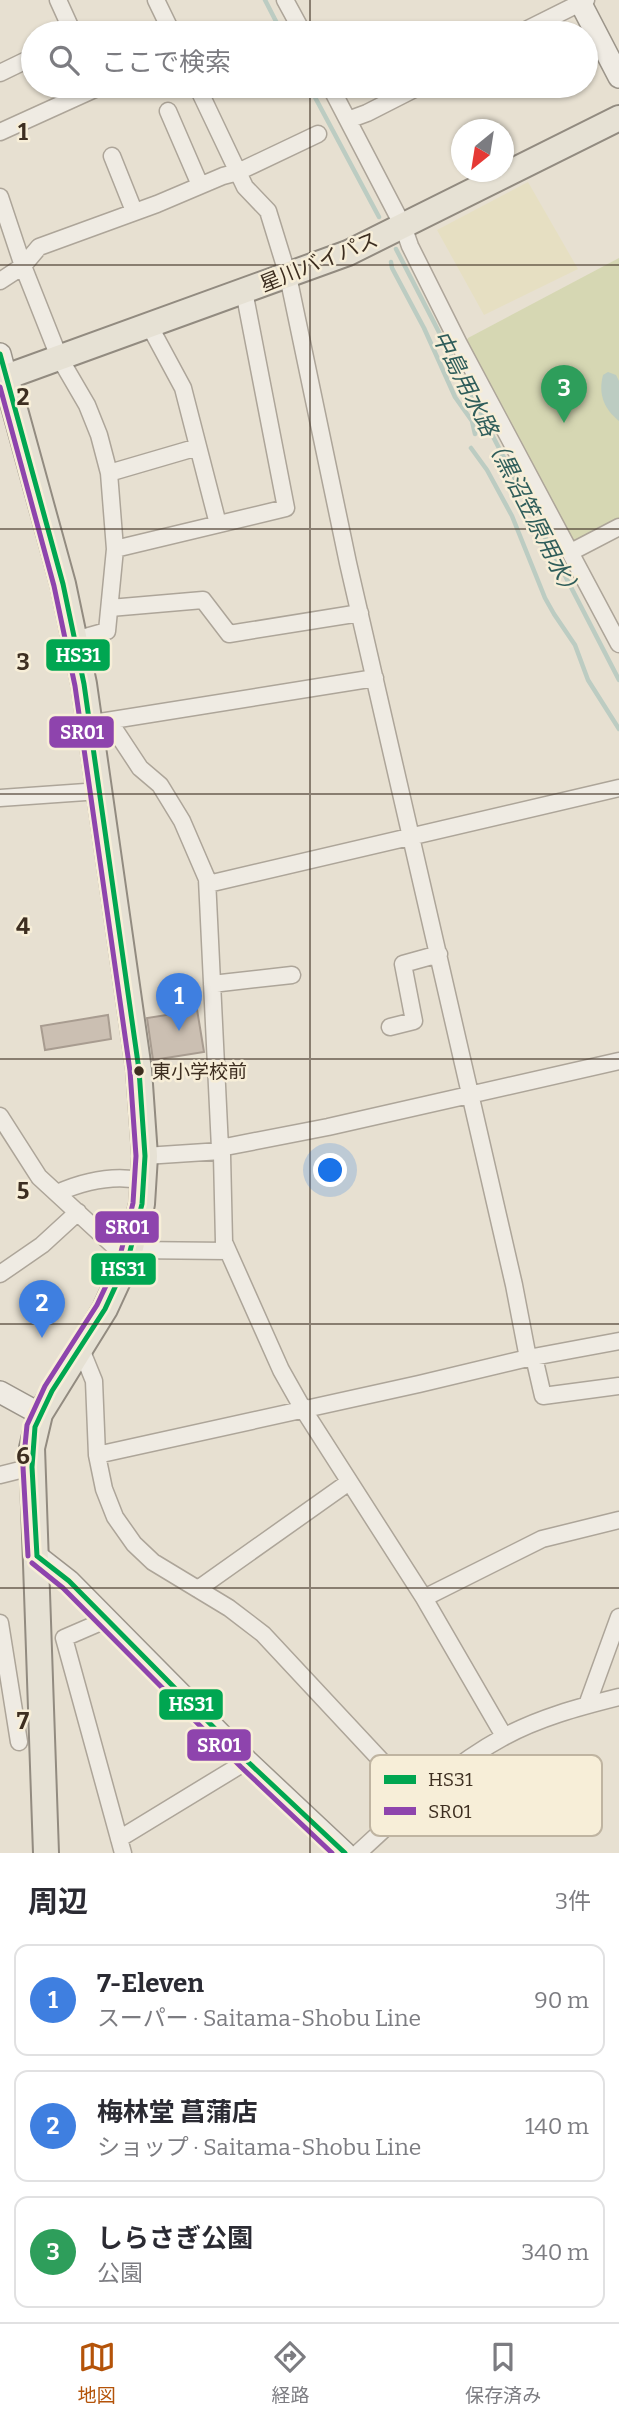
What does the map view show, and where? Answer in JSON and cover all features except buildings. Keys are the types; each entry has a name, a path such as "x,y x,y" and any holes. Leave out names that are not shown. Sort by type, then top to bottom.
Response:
{"main road":[{"path":"582,1 592,21"},
{"path":"598,34 619,77"},
{"name":"星川バイパス","path":"2,370 59,357 348,253 619,118"},
{"path":"2,370 100,722 100,791 139,1070 145,1168 130,1254 105,1309 40,1414 32,1448 46,1853"},
{"path":"0,1392 40,1414"},
{"path":"37,1556 69,1581 247,1761 345,1853"}],"street":[{"path":"58,0 68,21"},
{"path":"156,0 166,21"},
{"path":"285,0 296,21"},
{"path":"543,21 582,1"},
{"path":"0,74 21,63"},
{"path":"0,132 75,98"},
{"path":"203,98 245,187 268,211 288,276 359,613 531,1358 543,1396 619,1386"},
{"path":"336,98 403,226 410,246 453,332 619,644"},
{"path":"348,120 396,98"},
{"path":"168,111 200,185"},
{"path":"0,281 23,266 39,247 238,172 317,134"},
{"path":"112,156 134,211"},
{"path":"0,197 23,266 59,357 87,405 99,435 109,473 115,549 107,631 75,640"},
{"path":"115,549 286,508 244,291"},
{"path":"149,325 183,388 218,524"},
{"path":"109,473 198,447"},
{"path":"571,552 619,527"},
{"path":"110,608 203,600 229,634 359,613"},
{"path":"100,722 375,678"},
{"path":"100,722 140,768 160,785 182,821 207,879 224,1242 281,1370 303,1409 424,1598 504,1736"},
{"path":"208,884 619,788"},
{"path":"0,798 100,791"},
{"path":"390,1027 414,1021 403,964 439,954"},
{"path":"212,984 292,975"},
{"path":"57,1193 73,1186 101,1180 131,1178 145,1168 220,1150 619,1061"},
{"path":"0,1116 39,1177 130,1254 228,1251"},
{"path":"0,1274 42,1245 78,1212"},
{"path":"97,1455 531,1358 619,1341"},
{"path":"81,1349 94,1381 97,1455 107,1498 115,1517 134,1544 153,1562 229,1608 263,1634 376,1755"},
{"path":"0,1475 32,1467"},
{"path":"198,1589 349,1482"},
{"path":"424,1598 542,1539 619,1520"},
{"path":"587,1705 619,1617"},
{"path":"108,1619 64,1638 121,1846 247,1761"},
{"path":"0,1623 2,1653 19,1742"},
{"path":"475,1755 504,1736 560,1713 619,1697"},
{"path":"358,1853 377,1836"}],"shaded area":[{"path":"528,182 578,269 484,315 437,230"},
{"path":"608,372 616,375 619,381 619,421 609,411 602,395 603,375"}],"green space":[{"path":"619,258 619,520 576,542 571,540 466,342 468,338"}],"waterway":[{"name":"中島用水路（黒沼笠原用水）","path":"265,0 276,21"},
{"name":"中島用水路（黒沼笠原用水）","path":"315,98 379,217"},
{"name":"中島用水路（黒沼笠原用水）","path":"396,249 619,680"},
{"path":"391,262 455,397 472,421 475,434"},
{"path":"471,448 487,470 512,516 545,598 575,645 588,680 619,729"}],"transit line":[{"name":"HS31","path":"0,354 63,584 84,684 139,1070 145,1156 142,1204 128,1259 105,1309 52,1391 35,1427 32,1467 37,1556"},
{"name":"SR01","path":"0,387 54,586 75,686 130,1071 136,1156 133,1203 120,1256 97,1305 45,1386 27,1425 23,1467 28,1556"},
{"name":"HS31","path":"37,1556 69,1581 247,1761 345,1853"},
{"name":"SR01","path":"32,1563 63,1588 241,1767 332,1853"}],"place":[{"name":"しらさぎ公園","path":"564,423"},
{"name":"7-Eleven","path":"179,1031"},
{"name":"東小学校前","path":"139,1071"},
{"name":"梅林堂 菖蒲店","path":"42,1338"}]}
